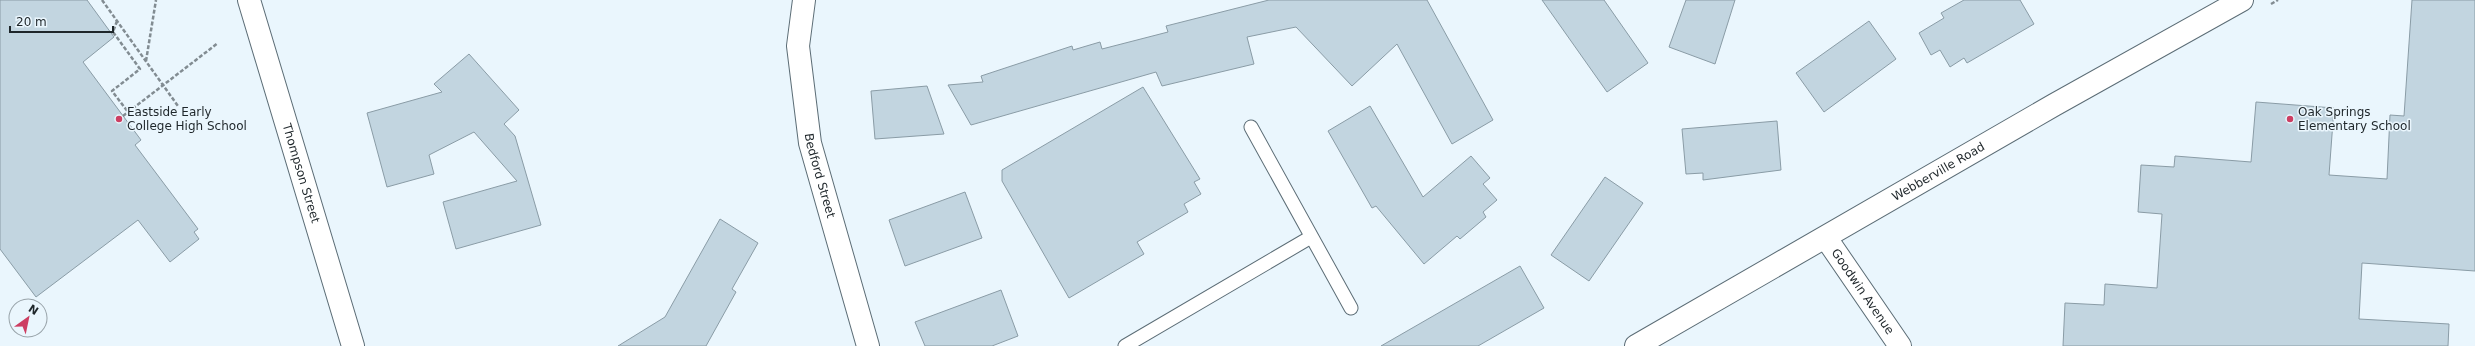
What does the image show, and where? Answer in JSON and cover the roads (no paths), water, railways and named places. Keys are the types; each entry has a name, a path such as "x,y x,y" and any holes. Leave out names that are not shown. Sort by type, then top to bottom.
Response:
{"street":[{"name":"Thompson Street","path":"249,0 353,346"},
{"name":"Bedford Street","path":"804,0 798,46 810,143 868,346"},
{"name":"Webberville Road","path":"1636,346 1826,238 2054,104 2242,0"},
{"name":"Goodwin Avenue","path":"1826,238 1900,346"}],"lane":[{"path":"1251,127 1351,308"},
{"path":"1125,346 1311,237"}],"place":[{"name":"Eastside Early College High School","path":"119,119"},
{"name":"Oak Springs Elementary School","path":"2290,119"}]}
